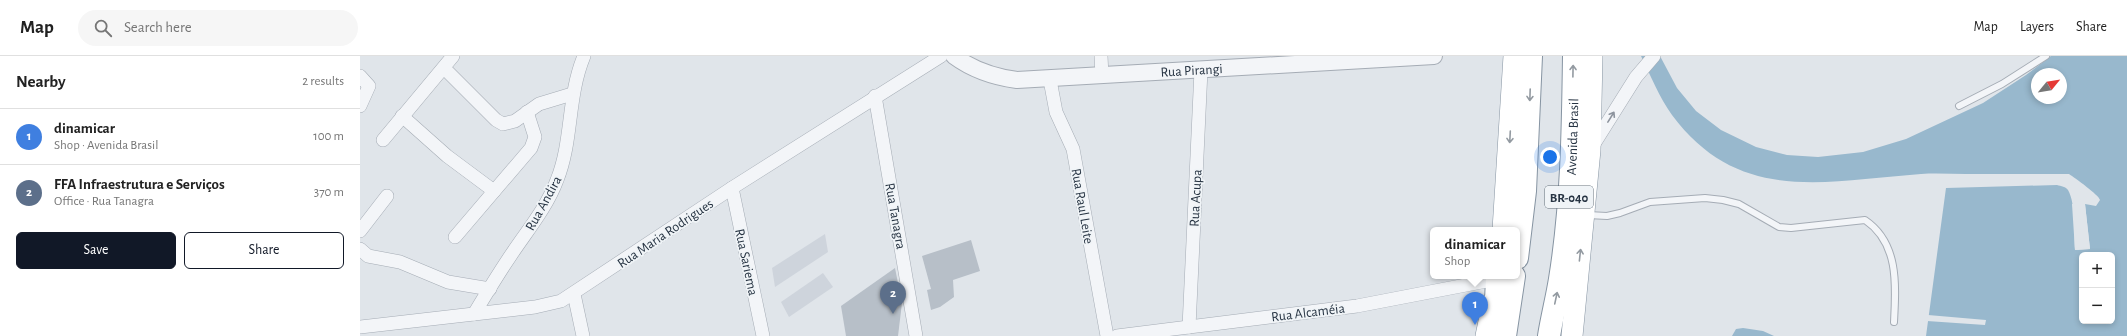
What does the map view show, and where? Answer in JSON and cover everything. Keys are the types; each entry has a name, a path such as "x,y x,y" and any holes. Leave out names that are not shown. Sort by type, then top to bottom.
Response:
{"highway":[{"path":"1503,227 1514,56"},
{"name":"BR-040","path":"1520,233 1525,192 1531,56"},
{"name":"Avenida Brasil","path":"1549,336 1560,279 1567,217 1571,170 1574,56"},
{"name":"Avenida Brasil","path":"1572,336 1590,150 1592,56"},
{"path":"1486,336 1502,279"},
{"path":"1495,336 1503,279"},
{"path":"1503,279 1505,336"}],"street":[{"path":"383,140 453,56"},
{"name":"Rua Andira","path":"474,314 540,213 557,181 566,153 572,94 584,56"},
{"name":"Rua Maria Rodrigues","path":"360,328 378,331 474,314 548,305 574,294 732,188 875,96 941,56"},
{"name":"Rua Pirangi","path":"954,56 964,63 999,78 1017,80 1050,80 1349,59 1434,56"},
{"path":"1102,56 1102,76"},
{"path":"1590,150 1643,67 1654,56"},
{"name":"Rua Acupa","path":"1189,327 1201,70"},
{"path":"448,72 496,120 503,124 515,121 527,112 550,100 572,94"},
{"path":"360,76 369,86 360,106"},
{"name":"Rua Raul Leite","path":"1050,80 1056,112 1073,149 1107,336"},
{"name":"Rua Tanagra","path":"875,96 916,336"},
{"path":"455,237 534,143 534,132 527,112"},
{"path":"402,116 447,156 494,191"},
{"name":"Rua Sariema","path":"732,188 762,336"},
{"path":"360,231 387,196"},
{"path":"360,249 368,256 400,262 448,282 490,289"},
{"name":"Rua Alcaméia","path":"1118,336 1357,306 1493,279"},
{"path":"574,294 583,336"}],"lane":[{"path":"1960,106 2002,84 2046,56"},
{"path":"1584,214 1607,216 1650,202 1705,198 1739,204 1779,227 1790,228 1865,220 1874,226 1882,237 1893,263 1896,290 1894,322"}],"shaded area":[{"path":"825,234 828,252 775,287 772,268"},
{"path":"823,273 833,287 789,317 781,302"}],"water":[{"path":"1641,56 1660,56 1677,88 1696,111 1721,130 1756,147 1787,155 1818,157 1863,152 1906,139 1983,103 2031,71 2031,104 2067,104 2067,68 2035,68 2051,56 2127,56 2127,336 1926,336 1946,188 2057,185 2066,188 2071,196 2074,219 2075,250 2090,249 2085,204 2096,206 2100,200 2069,174 1927,174 1818,182 1786,181 1755,175 1726,163 1698,144 1672,115 1659,94"},
{"path":"1743,328 1763,331 1774,336 1732,336 1736,329"}],"pier":[{"path":"2072,204 2074,204 2077,248 2088,247 2083,204 2085,204 2090,249 2075,250"},
{"path":"1928,315 1986,320 1985,325 1927,321"}],"building":[{"path":"971,240 980,271 953,280 954,297 940,307 931,310 927,290 931,289 922,256"},
{"path":"895,268 902,303 898,336 846,336 841,306"}],"place":[{"name":"FFA Infraestrutura e Serviços","path":"893,314"},
{"name":"dinamicar","path":"1475,325"}]}
